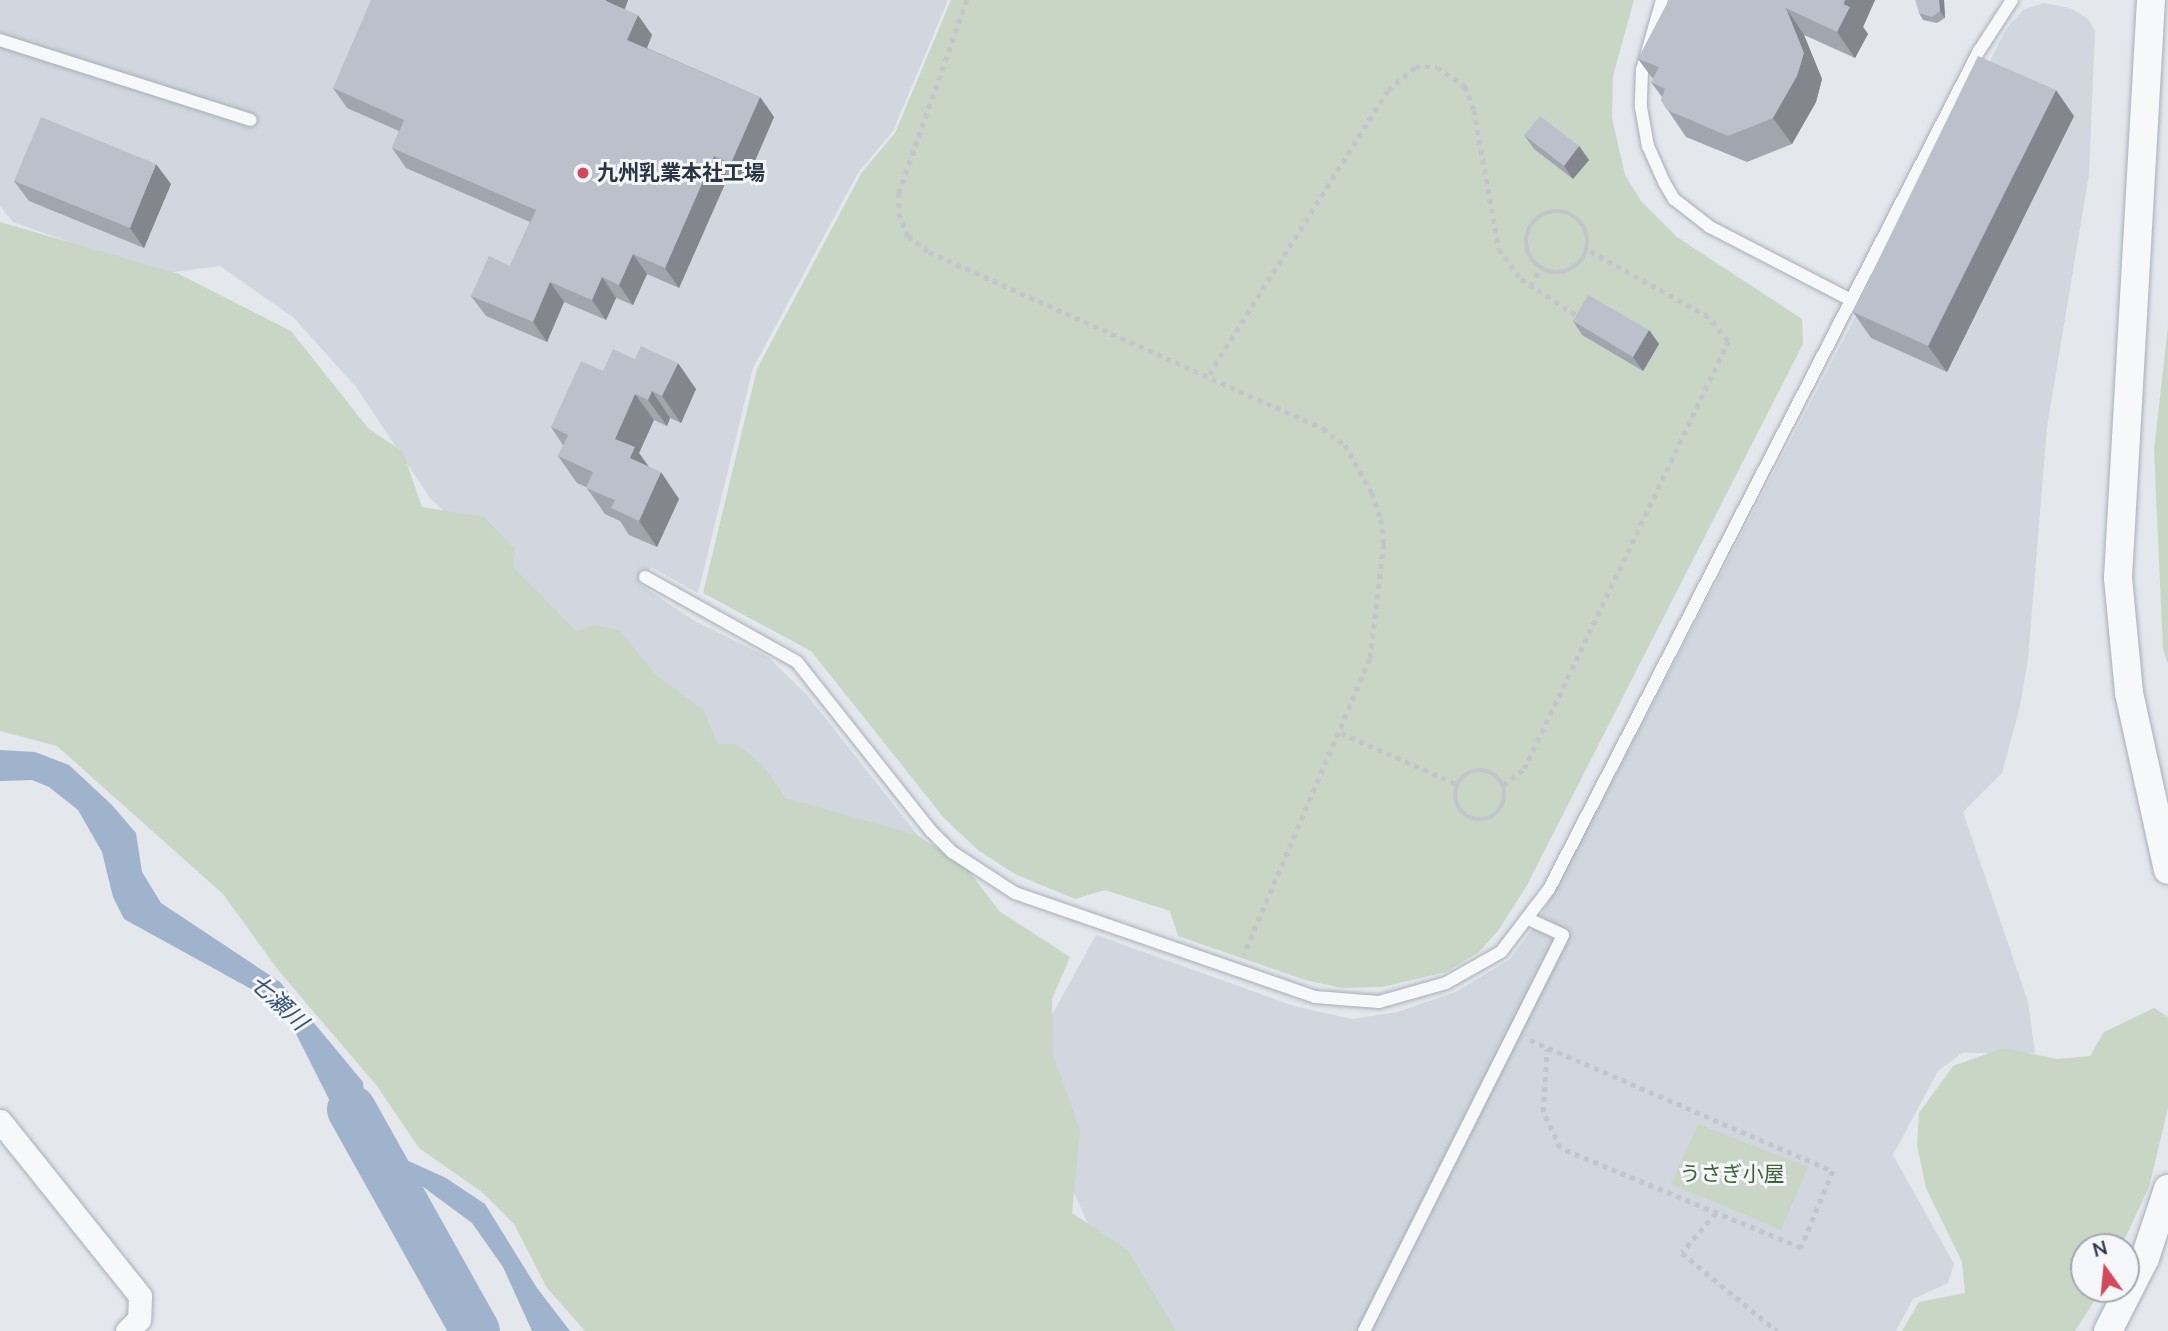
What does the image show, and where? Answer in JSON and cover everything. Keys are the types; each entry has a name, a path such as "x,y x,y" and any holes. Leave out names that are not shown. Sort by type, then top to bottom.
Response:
{"street":[{"path":"2151,0 2119,578 2129,693 2168,870"},
{"path":"0,1121 140,1296 139,1319 127,1331"},
{"path":"2108,1331 2148,1250 2168,1189"}],"lane":[{"path":"1662,0 1642,70 1641,107 1648,146 1669,191 1710,227 1851,300"},
{"path":"645,577 797,662 952,852 984,876 1048,907 1315,997 1345,1003 1379,1002 1446,983 1494,957 1529,919 1979,51 2008,1"},
{"path":"0,40 251,120"},
{"path":"1364,1331 1563,935 1529,919"}],"path":[{"path":"967,0 899,193 899,213 908,236 929,252 1209,374 1323,428 1345,445 1372,493 1384,544 1370,659 1341,733 1243,959"},
{"path":"1209,374 1388,90 1415,67 1437,67 1465,86 1475,110 1499,248 1514,273 1586,321"},
{"path":"1550,211 1577,218 1587,237 1587,250 1572,269 1562,273 1541,268 1530,257 1527,236 1535,221 1550,211"},
{"path":"1503,785 1483,770 1466,774 1457,784 1460,809 1479,820 1501,809 1503,785 1524,769 1727,341 1709,317 1587,250"},
{"path":"1530,286 1541,268"},
{"path":"1341,733 1457,784"},
{"path":"1514,1032 1833,1171 1801,1248 1560,1148 1543,1112 1547,1048"},
{"path":"1716,1213 1682,1253 1777,1331"}],"shaded area":[{"path":"0,0 948,0 893,131 858,173 753,368 698,593 651,567 641,585 693,620 768,657 807,695 927,847 839,918 584,644 430,498 356,387 294,318 220,266 159,274 13,222 0,206"},
{"path":"2044,3 2070,8 2088,19 2095,30 2089,174 2047,427 2028,659 2020,706 2002,773 1963,812 2028,1002 2035,1053 1962,1053 1938,1071 1893,1155 1954,1264 1948,1283 1913,1299 1896,1331 1165,1331 1088,1224 1068,1179 1048,1077 1047,1024 1096,935 1294,1006 1352,1019 1397,1012 1456,992 1510,959 1539,920 2007,28 2023,10"}],"green space":[{"path":"951,0 1634,0 1613,76 1612,118 1625,175 1641,201 1677,237 1802,319 1803,344 1526,887 1498,931 1479,952 1446,972 1382,987 1342,988 1305,980 1178,936 1170,911 1105,890 1075,899 1015,874 979,851 944,818 811,651 703,593 757,369 862,172 895,133"},
{"path":"0,222 179,274 291,331 368,428 403,452 422,507 484,517 515,549 513,567 576,631 594,625 619,630 657,676 704,710 717,744 736,744 761,763 786,798 917,835 966,867 999,911 1070,957 1052,999 1053,1055 1080,1130 1072,1213 1128,1250 1176,1331 585,1331 547,1288 514,1224 483,1193 419,1148 377,1086 278,970 223,894 57,746 0,731"},
{"path":"2168,326 2168,664 2163,649 2154,450"},
{"path":"2154,1008 2168,1017 2168,1108 2149,1187 2128,1233 2070,1233 2070,1303 2093,1303 2075,1331 1902,1331 1919,1302 1965,1293 1962,1262 1926,1188 1917,1145 1919,1113 1953,1066 2004,1048 2057,1059 2090,1056 2104,1032"},
{"name":"うさぎ小屋","path":"1698,1124 1808,1167 1781,1230 1671,1184"}],"water":[{"path":"0,750 35,752 69,765 112,805 136,833 142,872 161,903 280,982 363,1082 365,1099 352,1104 402,1158 446,1178 485,1204 537,1288 570,1331 532,1331 503,1267 472,1223 407,1175 371,1160 342,1125 290,1022 262,995 124,919 113,897 102,852 78,810 49,787 32,780 0,781"}],"building":[{"name":"九州乳業本社工場","path":"371,0 606,0 638,15 627,40 760,97 731,163 714,156 665,268 633,254 619,285 602,277 592,300 550,282 533,322 471,296 489,256 510,266 536,210 392,148 404,120 333,88"},
{"path":"1669,0 1845,0 1843,4 1850,7 1837,32 1786,8 1804,53 1797,76 1773,118 1728,136 1667,110 1661,100 1665,89 1651,82 1659,67 1638,59"},
{"path":"1915,0 1939,0 1940,11 1932,17 1919,13"},
{"path":"1978,56 2056,90 1928,346 1853,312"},
{"path":"1540,116 1579,146 1564,166 1524,135"},
{"path":"41,117 156,164 130,228 14,181"},
{"path":"1588,295 1649,330 1633,357 1573,321"},
{"path":"641,346 678,363 662,396 652,391 648,400 635,394 615,439 635,447 630,458 661,472 639,521 611,508 615,500 586,488 593,472 558,456 568,435 551,427 581,361 603,371 613,349 635,359"}],"waterway":[{"name":"七瀬川","path":"351,1109 475,1331"}],"place":[{"name":"九州乳業本社工場","path":"583,173"}]}
